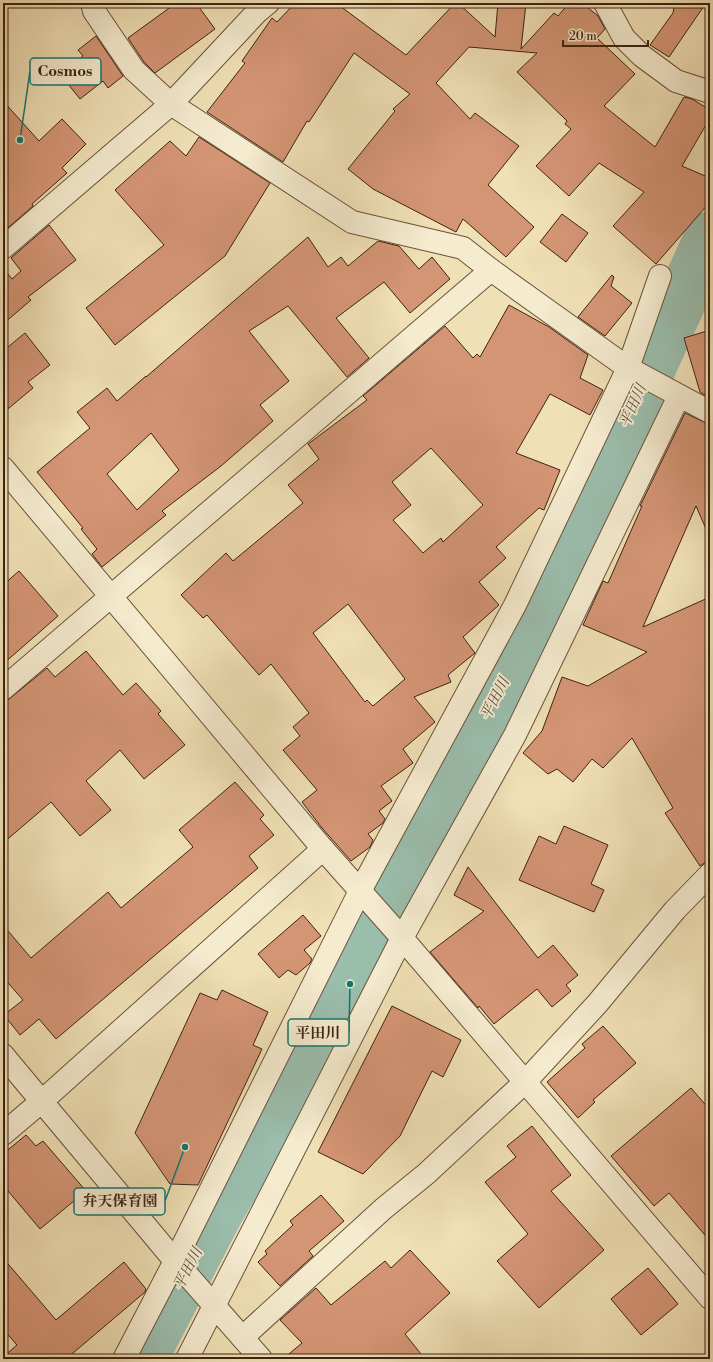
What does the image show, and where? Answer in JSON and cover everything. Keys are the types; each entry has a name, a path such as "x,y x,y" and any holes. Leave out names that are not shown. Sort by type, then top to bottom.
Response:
{"street":[{"path":"92,3 94,10 134,70 171,104 352,222 463,248 491,270 628,368 710,412"},
{"path":"3,248 171,104 257,12 268,3"},
{"path":"605,3 624,38 642,56 676,81 710,92"},
{"path":"3,689 491,270"},
{"path":"124,1359 175,1261 360,891 514,605 628,368 660,276"},
{"path":"187,1359 402,938 515,735 671,391"},
{"path":"3,468 323,850 402,938 710,1298"},
{"path":"3,1134 42,1101 323,850"},
{"path":"243,1337 525,1082 597,1004 675,910 710,874"},
{"path":"3,1055 175,1261 261,1359"}],"building":[{"path":"176,3 196,3 215,29 155,73 144,62 128,38"},
{"path":"295,3 336,3 406,55 455,3 458,3 495,37 498,3 526,3 521,49 554,13 558,16 569,3 582,3 598,16 605,29 597,38 635,74 604,106 655,147 684,97 692,99 710,110 710,118 682,166 710,178 710,202 656,264 613,226 644,192 599,163 569,196 536,166 571,129 565,124 567,121 517,72 537,53 469,47 436,83 470,119 475,113 519,146 488,185 534,227 506,257 463,219 456,232 373,189 348,169 395,111 393,109 410,94 354,53 309,122 307,121 283,162 207,112 245,63 242,61 272,18 277,22"},
{"path":"675,3 706,3 669,57 650,45 673,13"},
{"path":"96,36 123,76 108,88 103,81 80,99 60,74 83,56 78,50"},
{"path":"3,101 39,141 62,119 86,144 62,168 67,173 32,204 33,206 3,232"},
{"path":"199,137 270,183 225,256 115,345 86,308 164,245 115,190 170,141 186,156"},
{"path":"562,214 588,233 566,262 540,242"},
{"path":"49,225 76,260 28,297 31,300 3,324 3,268 12,279 21,271 11,258"},
{"path":"308,237 328,267 341,257 348,266 378,241 399,246 419,269 432,257 450,279 410,313 384,282 336,318 369,358 347,377 288,306 249,331 289,381 260,405 273,421 221,466 162,511 166,515 102,567 92,554 97,549 81,529 83,528 37,472 90,428 77,412 107,388 117,401","holes":["151,433 179,470 137,510 107,474"]},
{"path":"612,275 614,277 611,286 632,303 605,336 578,317"},
{"path":"509,305 549,327 588,355 580,378 603,390 590,415 550,394 516,453 560,470 544,510 539,508 496,547 506,558 479,582 499,605 463,637 475,653 448,675 451,682 414,697 435,722 403,749 413,763 381,786 392,801 379,811 385,819 383,823 368,834 373,840 370,847 351,861 322,828 302,802 317,790 283,750 300,736 293,727 309,713 271,664 259,675 207,615 203,618 181,595 226,553 233,561 303,503 288,485 319,459 308,444 367,400 363,396 445,326 473,358 477,354 480,357","holes":["431,448 483,505 443,542 441,538 423,553 393,520 411,505 392,482","348,604 405,679 373,706 367,700 365,702 313,633"]},
{"path":"710,330 710,398 700,392 684,338"},
{"path":"25,333 50,365 28,382 33,388 3,413 3,351"},
{"path":"685,413 710,425 710,538 696,506 643,627 710,597 710,862 706,862 700,866 665,813 673,808 632,738 603,768 592,759 573,782 557,769 548,774 523,753 542,731 562,677 588,686 647,652 583,625 603,581 608,583 642,506 640,506"},
{"path":"19,571 58,616 3,664 3,585"},
{"path":"86,651 123,695 136,683 161,711 158,714 185,745 144,779 120,750 86,781 111,810 80,836 51,802 3,843 3,704 47,668 55,677"},
{"path":"235,782 264,815 260,819 274,835 249,856 258,868 56,1039 39,1019 20,1035 4,1015 23,1000 3,977 3,925 31,958 108,892 121,908 193,847 179,830"},
{"path":"564,826 608,845 591,884 604,890 594,912 519,880 539,836 556,844"},
{"path":"468,867 538,958 553,945 578,975 566,985 571,991 552,1007 537,989 494,1024 479,1006 478,1008 430,952 484,911 454,895"},
{"path":"303,915 321,936 304,950 312,959 310,963 296,975 288,970 279,978 258,954"},
{"path":"222,990 268,1012 253,1045 262,1049 198,1185 170,1184 135,1133 200,993 217,1000"},
{"path":"392,1006 461,1040 443,1077 432,1071 400,1136 363,1174 318,1152"},
{"path":"603,1026 636,1063 593,1100 595,1102 578,1118 547,1082 585,1048 582,1044"},
{"path":"691,1088 710,1110 710,1241 669,1193 654,1206 611,1156"},
{"path":"532,1126 571,1175 551,1191 604,1250 539,1308 497,1261 528,1234 485,1182 516,1157 507,1146"},
{"path":"26,1135 36,1146 43,1141 86,1191 40,1229 3,1185 3,1154"},
{"path":"321,1195 344,1221 309,1251 313,1256 280,1286 258,1262 267,1254 265,1251 293,1225 290,1221"},
{"path":"410,1250 450,1293 405,1334 425,1359 283,1359 302,1343 280,1320 316,1288 331,1305 385,1261 391,1268"},
{"path":"3,1258 56,1320 124,1262 146,1289 145,1292 66,1359 3,1359 3,1357 17,1345 3,1329"},
{"path":"648,1268 678,1304 641,1335 611,1299"}],"waterway":[{"name":"平田川","path":"142,1359 217,1214 350,984 535,621 710,237"}],"place":[{"name":"Cosmos","path":"20,140"},
{"name":"平田川","path":"350,984"},
{"name":"弁天保育園","path":"185,1147"}]}
